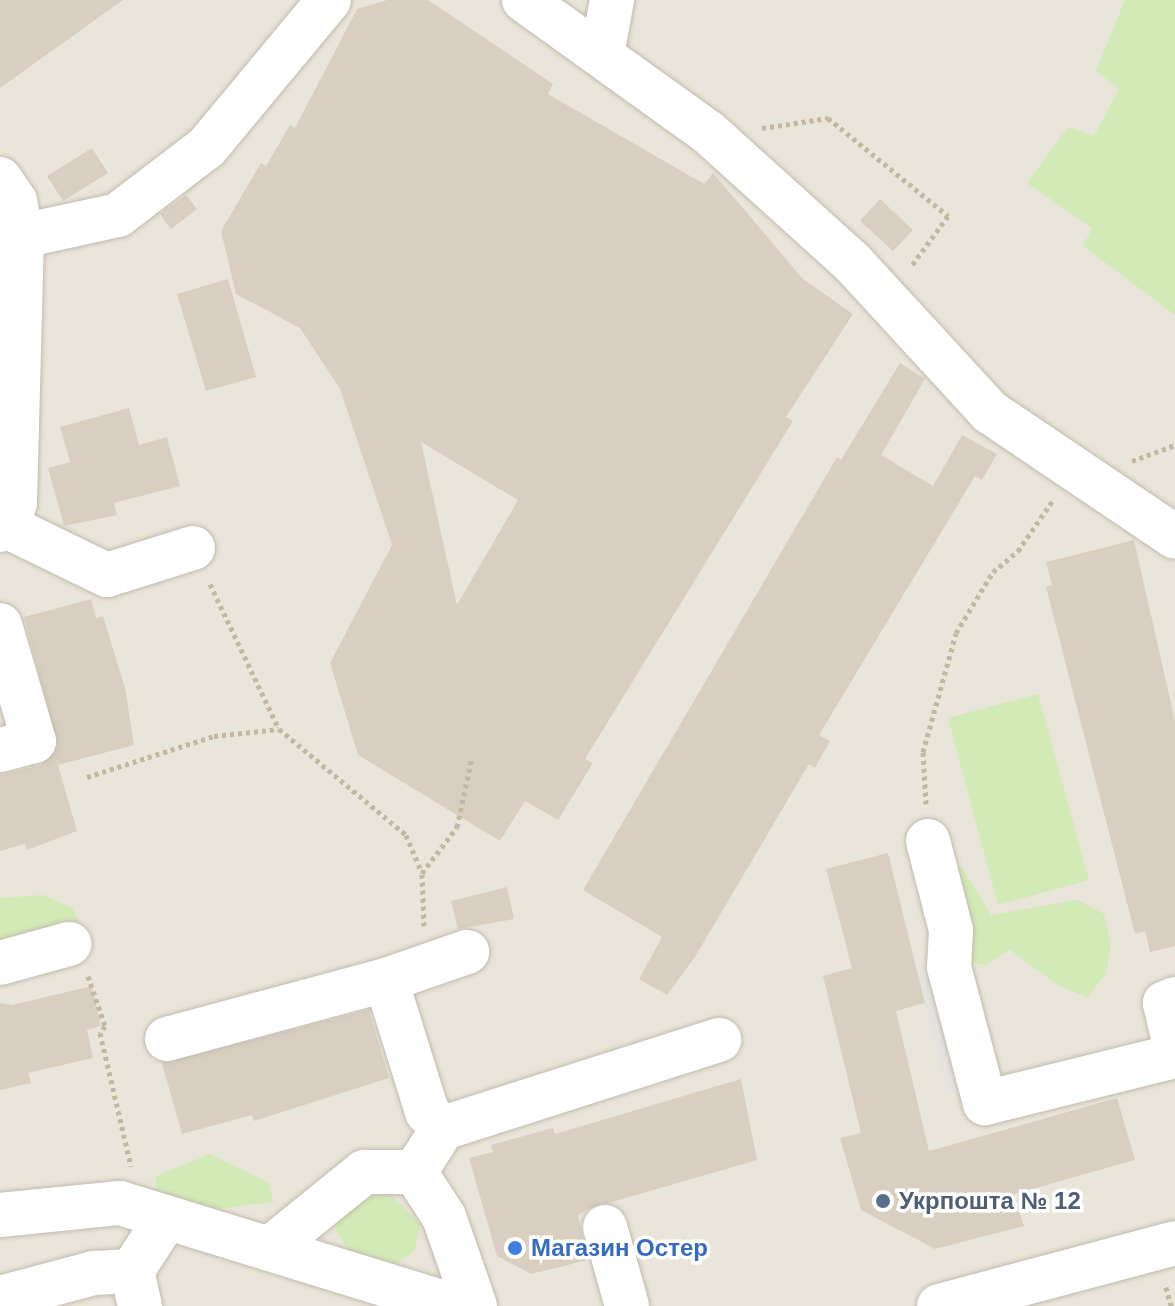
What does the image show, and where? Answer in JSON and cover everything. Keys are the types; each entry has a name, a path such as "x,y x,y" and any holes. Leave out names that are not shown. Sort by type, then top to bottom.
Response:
{"street":[{"path":"22,236 118,215 194,157 329,0"},
{"path":"524,0 730,151 852,262 990,412 1175,537"},
{"path":"602,55 612,0"},
{"path":"0,179 15,201 22,236 15,503 3,528 107,575 193,548"},
{"path":"0,625 34,741 0,750"},
{"path":"928,841 951,930 949,967 985,1103 1175,1056"},
{"path":"0,963 69,944"},
{"path":"167,1039 406,973 467,952"},
{"path":"406,973 427,1112 443,1128"},
{"path":"1175,999 1165,1003 1175,1046"},
{"path":"415,1172 443,1128 719,1040"},
{"path":"269,1249 364,1172 415,1172"},
{"path":"415,1172 444,1217 475,1306"},
{"path":"0,1215 35,1208 149,1212 455,1306"},
{"path":"0,1298 93,1273 136,1288 149,1212"},
{"path":"605,1227 627,1306"},
{"path":"939,1306 1170,1263"}],"path":[{"path":"730,151 749,129 828,118 948,216 885,301"},
{"path":"928,841 923,752 956,633 993,572 1018,551 1074,470"},
{"path":"193,548 279,729 406,835 422,873"},
{"path":"87,777 214,736 279,729"},
{"path":"406,973 422,873 457,827 472,757"},
{"path":"69,944 94,984 105,1026 100,1033 133,1176 149,1212"},
{"path":"1170,1263 1171,1306"}],"shaded area":[{"path":"0,0 1175,0 1175,1306 0,1306"},
{"path":"941,967 971,1087 948,1093 918,974"}],"green space":[{"path":"1125,0 1175,0 1175,315 1083,246 1092,228 1027,183 1068,127 1094,136 1119,89 1096,71"},
{"path":"1038,694 1089,880 998,905 948,718"},
{"path":"932,860 962,867 991,915 1077,900 1104,914 1111,944 1106,974 1087,997 1059,986 1010,950 985,965 954,960"},
{"path":"43,895 72,908 79,921 60,937 0,950 0,898"},
{"path":"210,1154 269,1183 273,1202 215,1209 155,1197 156,1176"},
{"path":"368,1193 393,1197 421,1225 414,1251 393,1266 349,1252 336,1230 334,1219"}],"building":[{"path":"0,0 123,0 0,88"},
{"path":"387,0 428,0 553,84 548,94 704,184 713,173 803,279 853,314 786,417 793,421 585,759 593,763 558,820 525,801 500,841 358,755 330,663 392,545 340,389 300,328 236,294 221,231 261,163 266,166 290,125 295,128 357,9","holes":["421,442 518,500 457,605"]},
{"path":"92,148 108,173 63,201 47,176"},
{"path":"186,195 197,209 171,229 160,214"},
{"path":"880,199 913,230 893,251 860,221"},
{"path":"228,279 256,377 206,391 177,294"},
{"path":"900,363 925,379 881,455 933,486 962,435 997,454 982,480 975,476 819,735 830,741 815,768 809,764 695,957 667,995 639,979 662,937 583,890 837,457 841,460"},
{"path":"129,408 139,445 167,437 180,486 114,503 117,515 64,526 48,468 70,462 60,427"},
{"path":"1134,540 1175,721 1175,946 1150,952 1145,931 1135,934 1046,587 1052,585 1046,562"},
{"path":"91,599 96,618 103,616 125,688 134,745 58,765 77,831 27,850 25,844 0,851 0,775 41,765 58,746 24,617"},
{"path":"888,853 925,1003 896,1011 929,1151 1117,1098 1135,1160 1014,1194 1024,1226 935,1249 861,1210 840,1138 861,1133 823,976 852,968 826,869"},
{"path":"507,887 514,919 458,929 451,901"},
{"path":"92,986 101,1026 87,1030 93,1058 28,1073 31,1083 0,1090 0,1003 12,1005"},
{"path":"369,1010 389,1078 254,1121 252,1115 182,1134 162,1063"},
{"path":"741,1079 757,1160 588,1209 578,1215 588,1260 531,1274 497,1256 469,1158 493,1152 491,1145 553,1128 555,1134"}],"place":[{"name":"Укрпошта № 12","path":"883,1201"},
{"name":"Магазин Остер","path":"515,1248"}]}
